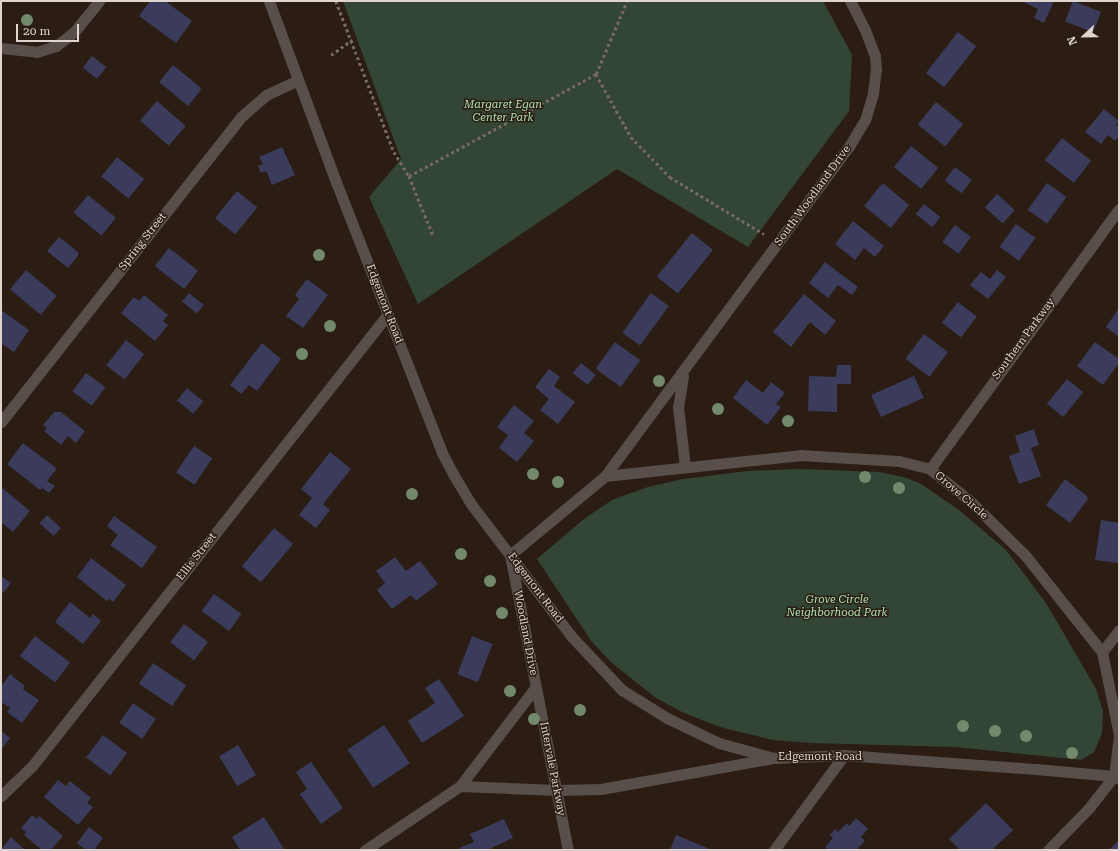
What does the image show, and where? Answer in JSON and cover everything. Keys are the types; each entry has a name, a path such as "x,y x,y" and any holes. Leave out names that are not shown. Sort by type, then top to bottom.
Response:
{"street":[{"path":"1,48 37,52 56,46 74,32 99,1"},
{"name":"Edgemont Road","path":"268,1 442,453 471,504 572,637 622,690 667,718 719,743 774,758 844,755 1036,769 1116,778"},
{"name":"South Woodland Drive","path":"605,476 858,134 870,107 875,81 875,56 864,28 850,1"},
{"name":"Spring Street","path":"1,422 242,116 266,95 298,80"},
{"name":"Southern Parkway","path":"930,470 1119,209"},
{"name":"Ellis Street","path":"1,796 34,765 388,314"},
{"name":"South Woodland Drive","path":"684,371 678,407 685,467"},
{"name":"Grove Circle","path":"605,476 800,455 899,461 930,470 970,501 1025,555 1102,652 1119,735 1116,778"},
{"path":"510,555 605,476"},
{"name":"Woodland Drive","path":"365,850 460,786 535,688 510,555"},
{"path":"1102,652 1119,630"},
{"name":"Intervale Parkway","path":"535,688 568,850"},
{"path":"774,850 844,755"},
{"path":"460,786 556,790 601,789 774,758"},
{"path":"1048,850 1116,778"}],"path":[{"path":"336,1 394,152 409,176 433,235"},
{"path":"409,176 596,74 627,1"},
{"path":"331,55 352,40"},
{"path":"596,74 631,137 670,177 778,243"}],"green space":[{"name":"Margaret Egan Center Park","path":"343,1 823,1 852,55 849,111 748,247 617,169 418,304 369,197 401,159"},
{"name":"Grove Circle Neighborhood Park","path":"799,469 880,472 907,478 921,484 959,510 1006,550 1046,603 1096,689 1103,711 1102,733 1094,752 1081,760 956,747 811,743 773,740 720,727 684,713 656,698 612,663 592,642 537,559 584,519 612,500 648,487 683,479 748,471"}],"building":[{"path":"150,1 165,1 192,21 176,43 139,16"},
{"path":"1021,1 1054,1 1044,23 1034,18 1038,9"},
{"path":"1073,1 1101,12 1093,32 1065,22"},
{"path":"958,32 976,46 944,87 926,73"},
{"path":"92,56 106,67 97,79 83,68"},
{"path":"173,65 200,87 201,90 188,106 159,82"},
{"path":"157,101 186,126 169,146 140,121"},
{"path":"936,102 963,124 945,147 918,125"},
{"path":"1104,109 1119,121 1116,125 1119,127 1119,136 1115,141 1108,135 1101,144 1085,132"},
{"path":"1062,138 1091,161 1074,183 1045,160"},
{"path":"911,146 938,168 921,189 894,167"},
{"path":"282,147 295,175 272,185 266,171 261,173 258,166 263,164 259,157"},
{"path":"117,157 144,179 128,198 101,176"},
{"path":"955,167 972,180 962,193 945,181"},
{"path":"1047,183 1066,197 1047,224 1028,210"},
{"path":"884,184 909,205 891,228 864,206 881,185"},
{"path":"237,191 257,207 235,235 215,218"},
{"path":"997,194 1015,210 1003,223 985,207"},
{"path":"88,195 116,218 102,236 74,213"},
{"path":"924,204 940,217 932,227 916,214"},
{"path":"853,221 884,246 875,257 864,248 855,260 835,244"},
{"path":"1016,224 1035,238 1019,261 1000,247"},
{"path":"955,225 971,237 958,254 942,242"},
{"path":"692,233 713,250 678,294 657,277"},
{"path":"59,237 78,252 78,256 68,268 47,251"},
{"path":"169,248 198,271 184,289 155,266"},
{"path":"825,262 858,287 852,295 838,285 828,298 809,283"},
{"path":"26,270 57,296 41,315 10,289"},
{"path":"997,270 1006,277 988,299 970,285 981,272 990,279"},
{"path":"307,279 328,295 303,328 286,316 299,299 295,295"},
{"path":"189,293 204,305 197,314 182,302"},
{"path":"651,293 669,306 640,346 622,333"},
{"path":"804,294 836,321 825,335 810,322 791,347 773,332"},
{"path":"144,295 168,315 163,321 168,325 155,341 121,313 134,297 139,301"},
{"path":"958,302 977,317 961,337 942,322"},
{"path":"1119,308 1119,337 1106,327"},
{"path":"1,310 29,330 14,352 1,343"},
{"path":"924,334 948,352 929,377 905,359"},
{"path":"126,340 144,354 124,379 106,365"},
{"path":"615,342 640,360 621,387 596,369"},
{"path":"1095,342 1119,359 1119,363 1103,385 1077,366"},
{"path":"262,343 281,359 257,391 249,385 241,394 230,385"},
{"path":"581,363 596,375 588,385 573,373"},
{"path":"837,365 851,365 851,384 837,384 837,412 808,411 809,376 836,377"},
{"path":"549,369 560,377 554,386 575,402 558,424 540,410 549,399 535,387"},
{"path":"86,373 105,387 92,406 72,392"},
{"path":"914,376 924,398 881,417 871,395"},
{"path":"1067,379 1083,392 1063,417 1047,404"},
{"path":"746,380 763,393 771,382 785,393 776,404 781,407 767,425 733,398"},
{"path":"187,388 203,401 193,414 177,400"},
{"path":"514,405 534,421 524,433 534,441 517,462 499,448 508,435 497,427"},
{"path":"54,412 61,412 85,431 76,443 68,436 61,445 44,431 47,428 43,425"},
{"path":"1034,429 1039,445 1031,448 1041,476 1019,484 1009,456 1020,452 1015,436"},
{"path":"23,443 55,467 56,470 47,481 55,486 49,493 42,488 40,490 7,464"},
{"path":"194,446 212,458 194,485 176,473"},
{"path":"330,452 351,469 323,504 330,510 316,528 299,515 312,498 301,489"},
{"path":"1065,479 1087,496 1088,499 1070,523 1046,505"},
{"path":"1,487 30,511 13,532 1,522"},
{"path":"47,515 61,528 53,536 39,523"},
{"path":"114,516 157,547 142,568 110,545 118,535 107,526"},
{"path":"1101,520 1119,523 1119,563 1095,560"},
{"path":"274,528 293,544 261,582 242,566"},
{"path":"395,557 406,571 420,561 438,584 416,601 411,595 392,609 377,590 385,583 376,571"},
{"path":"91,558 126,585 113,602 109,599 107,601 77,577"},
{"path":"1,576 11,583 3,593 1,592"},
{"path":"214,594 242,614 229,631 202,611"},
{"path":"70,602 90,618 93,614 101,621 83,644 55,622"},
{"path":"184,624 208,642 194,660 170,642"},
{"path":"35,636 70,662 55,682 20,656"},
{"path":"472,636 493,644 478,682 457,674"},
{"path":"153,663 186,685 172,706 139,684"},
{"path":"10,674 25,686 23,689 39,700 22,723 7,712 10,708 1,702 1,687"},
{"path":"439,679 464,716 422,743 408,721 435,703 425,688"},
{"path":"133,703 156,719 142,739 119,723"},
{"path":"384,725 410,763 373,788 348,750"},
{"path":"1,731 10,738 1,750"},
{"path":"103,735 127,753 110,775 86,757"},
{"path":"238,745 256,775 237,786 219,756"},
{"path":"311,762 343,808 321,824 300,794 307,789 296,772"},
{"path":"58,780 66,786 70,781 91,798 87,803 93,807 78,825 44,797"},
{"path":"986,803 1013,830 992,850 960,850 949,839"},
{"path":"32,815 37,819 39,816 63,836 51,850 42,850 24,835 26,832 21,828"},
{"path":"264,817 284,849 240,850 232,837"},
{"path":"856,818 868,829 861,837 865,841 856,850 828,850 825,847 833,838 830,835 835,829 838,832 847,823 849,826"},
{"path":"504,819 513,838 491,848 491,850 460,850 459,848 474,842 470,834"},
{"path":"89,827 103,838 94,850 86,850 77,843"},
{"path":"676,835 712,850 670,850"},
{"path":"11,837 25,850 1,850"},
{"path":"1119,840 1119,850 1109,850"}]}
